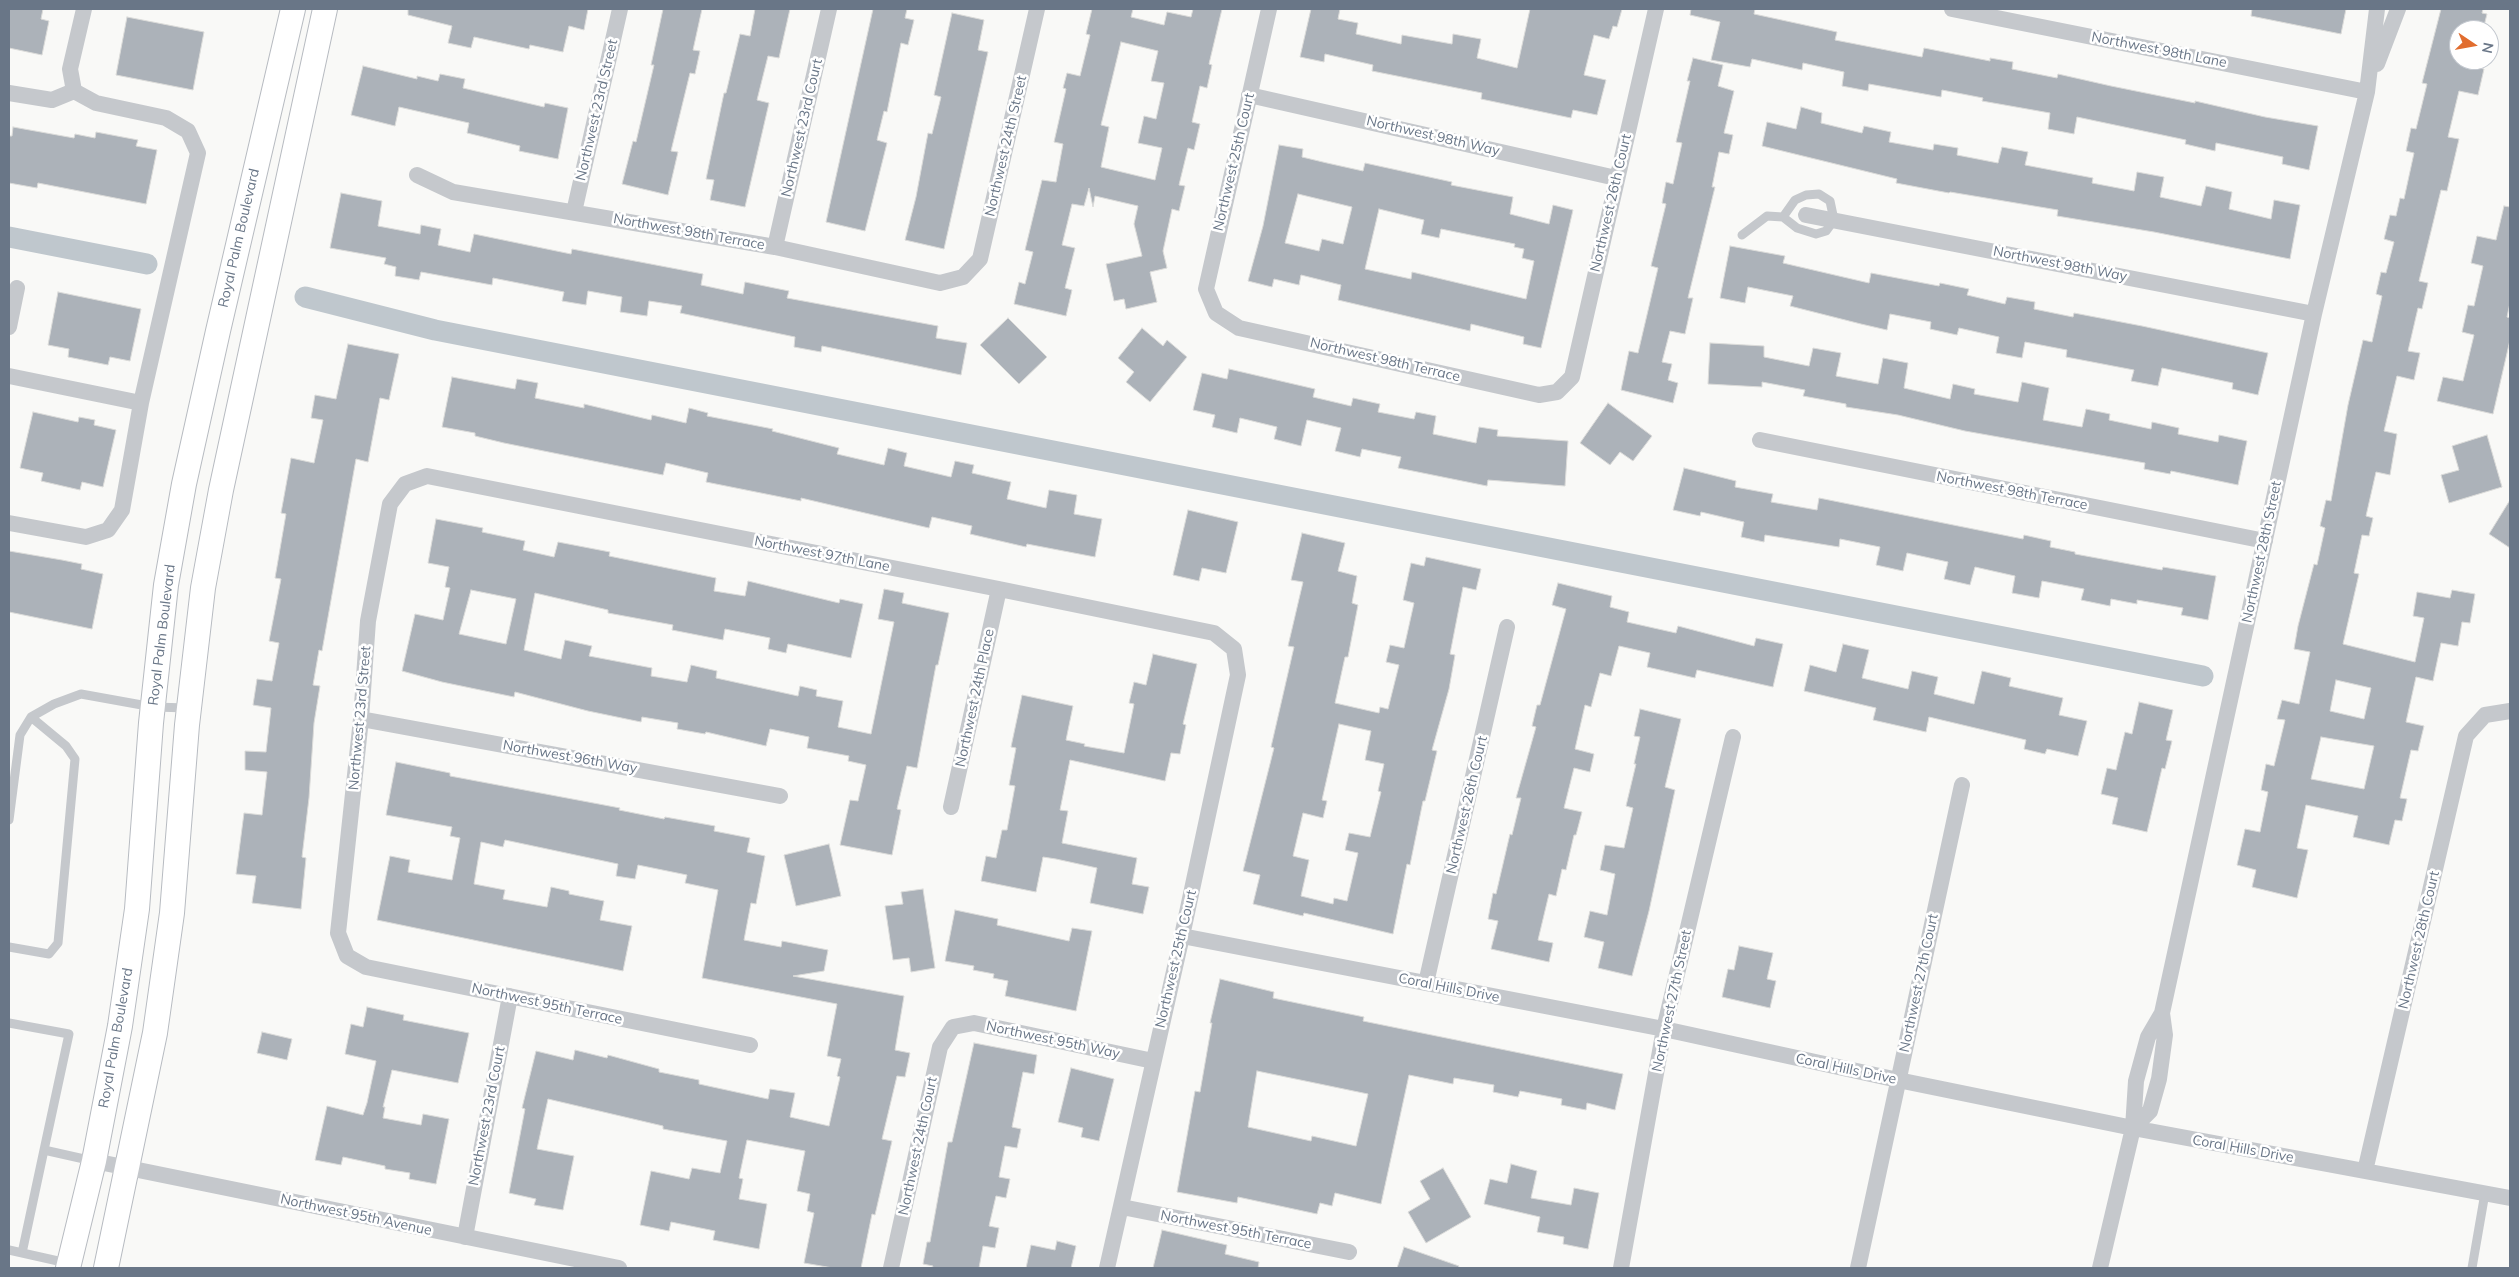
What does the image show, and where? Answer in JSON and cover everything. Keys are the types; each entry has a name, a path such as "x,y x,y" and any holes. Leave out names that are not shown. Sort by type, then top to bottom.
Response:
{"main road":[{"name":"Royal Palm Boulevard","path":"68,1266 94,1161 120,1026 137,909 153,707 166,585 184,484 293,9"},
{"path":"106,1268 155,1034 172,913 189,708 203,588 221,490 325,9"}],"street":[{"path":"74,91 70,69 84,9"},
{"name":"Northwest 23rd Street","path":"574,212 620,9"},
{"name":"Northwest 23rd Court","path":"774,247 828,9"},
{"name":"Northwest 24th Street","path":"963,278 980,260 1037,9"},
{"name":"Northwest 25th Court","path":"1216,313 1206,289 1269,9"},
{"name":"Northwest 26th Court","path":"1557,392 1572,377 1656,9"},
{"name":"Northwest 98th Lane","path":"1952,9 2367,92"},
{"name":"Northwest 28th Street","path":"2133,1128 2150,1111 2159,1079 2165,1035 2162,1013 2314,314 2367,92 2377,9"},
{"name":"Northwest 28th Street","path":"2367,92 2398,9"},
{"path":"9,93 52,100 74,91"},
{"path":"9,523 86,537 108,530 122,510 141,403 198,153 188,131 166,118 96,103 74,91"},
{"name":"Northwest 98th Way","path":"1249,95 1616,178"},
{"name":"Northwest 98th Terrace","path":"417,175 453,192 774,247 940,283 963,278"},
{"name":"Northwest 98th Way","path":"1806,215 2314,314"},
{"path":"9,327 17,288"},
{"name":"Northwest 98th Terrace","path":"1216,313 1239,328 1538,395 1557,392"},
{"path":"9,376 141,403"},
{"name":"Northwest 98th Terrace","path":"1760,440 2265,541"},
{"name":"Northwest 97th Lane","path":"406,484 427,476 999,589 1214,633 1234,649"},
{"name":"Northwest 23rd Street","path":"347,956 338,933 361,719 368,621 390,504 406,484"},
{"name":"Northwest 24th Place","path":"951,808 999,589"},
{"name":"Northwest 26th Court","path":"1426,984 1507,627"},
{"name":"Northwest 25th Court","path":"1107,1268 1182,936 1238,675 1234,649"},
{"name":"Northwest 28th Court","path":"2365,1171 2466,736 2485,716 2510,711"},
{"name":"Northwest 96th Way","path":"361,719 780,796"},
{"name":"Northwest 27th Street","path":"1621,1268 1664,1029 1733,737"},
{"name":"Northwest 27th Court","path":"1858,1268 1962,785"},
{"name":"Coral Hills Drive","path":"1182,936 1664,1029 1898,1080 2133,1128 2510,1198"},
{"name":"Northwest 95th Terrace","path":"347,956 366,967 750,1045"},
{"name":"Northwest 23rd Court","path":"465,1237 510,996"},
{"name":"Northwest 95th Way","path":"954,1027 974,1023 1153,1061"},
{"name":"Northwest 24th Court","path":"891,1268 940,1047 954,1027"},
{"path":"2100,1268 2133,1128"},
{"name":"Northwest 95th Avenue","path":"94,1161 619,1268"},
{"name":"Northwest 95th Terrace","path":"1122,1207 1350,1252"}],"lane":[{"path":"1742,235 1767,216 1782,217 1797,228 1816,234 1826,231 1834,220 1830,201 1819,194 1806,194 1795,200 1782,217"},
{"path":"9,820 20,736 31,717 54,704 81,694 153,707 189,708"},
{"path":"9,947 50,954 58,943 75,759 66,746 31,717"},
{"path":"9,1023 69,1034 22,1253"},
{"path":"44,1150 94,1161"},
{"path":"2472,1268 2485,1193"},
{"path":"9,1250 68,1266"}],"building":[{"path":"9,9 43,9 41,19 49,21 42,55 9,48"},
{"path":"408,9 588,9 584,30 569,26 563,52 530,45 529,49 474,37 471,48 448,43 452,26 408,15"},
{"path":"663,9 702,9 693,50 700,51 695,74 690,73 671,151 678,152 668,195 622,184 633,141 636,142 654,65 651,65"},
{"path":"755,9 790,9 779,58 768,56 757,100 769,103 745,207 710,200 714,180 706,179 724,93 726,93 740,34 750,36"},
{"path":"873,9 907,9 905,18 914,20 908,45 901,43 887,112 884,111 877,140 887,143 865,231 826,222"},
{"path":"1092,9 1133,9 1131,17 1164,25 1167,12 1191,17 1193,9 1222,9 1209,64 1212,65 1207,88 1200,86 1192,122 1200,124 1194,150 1188,148 1179,185 1185,186 1179,211 1172,209 1163,251 1167,268 1150,272 1157,302 1126,309 1124,299 1114,301 1106,264 1142,256 1134,224 1138,206 1095,196 1093,207 1089,188 1084,206 1072,204 1062,245 1075,248 1065,288 1072,290 1066,316 1014,304 1019,282 1025,284 1033,252 1025,250 1042,180 1056,182 1063,144 1054,142 1066,89 1063,88 1067,73 1080,76 1090,35 1086,34","holes":["1121,42 1158,51 1151,81 1164,83 1156,119 1144,116 1138,143 1162,148 1155,180 1101,167 1109,127 1101,125"]},
{"path":"1311,9 1340,9 1338,19 1358,23 1356,34 1401,44 1402,35 1452,44 1453,34 1481,39 1477,58 1517,68 1530,9 1622,9 1617,27 1613,26 1609,39 1594,35 1584,75 1606,80 1597,115 1573,110 1571,118 1481,99 1482,93 1372,71 1373,65 1325,54 1324,62 1300,57"},
{"path":"1691,9 1755,9 1754,14 1837,32 1835,40 1922,57 1924,48 1990,61 1990,58 2013,62 2012,69 2057,78 2058,74 2265,117 2318,126 2309,170 2282,164 2283,157 2216,143 2215,151 2185,144 2186,140 2077,117 2074,134 2048,129 2050,113 1982,101 1983,98 1942,90 1941,97 1869,84 1868,91 1842,86 1844,72 1803,63 1802,70 1752,59 1750,67 1711,60 1720,22 1690,15"},
{"path":"2252,9 2346,9 2341,34 2251,16"},
{"path":"2441,9 2483,9 2482,13 2487,14 2486,20 2449,20 2449,70 2484,70 2478,95 2459,91 2448,137 2459,139 2447,191 2441,190 2419,281 2428,283 2422,309 2418,308 2408,351 2420,353 2414,380 2397,376 2384,431 2397,434 2390,475 2376,472 2366,516 2373,518 2369,536 2362,535 2354,573 2359,574 2343,644 2415,662 2424,618 2413,616 2417,592 2450,598 2452,590 2475,594 2470,623 2462,622 2458,646 2441,643 2433,681 2416,677 2406,722 2424,726 2418,751 2411,750 2400,798 2407,799 2402,821 2395,820 2389,845 2353,837 2358,816 2306,805 2297,848 2308,850 2297,898 2252,887 2256,870 2237,865 2245,829 2260,832 2268,792 2261,790 2266,764 2274,766 2285,720 2277,719 2282,700 2299,704 2310,652 2294,649 2298,626 2314,564 2317,565 2325,528 2320,526 2326,500 2331,501 2348,405 2363,340 2372,342 2382,296 2376,294 2381,272 2386,273 2394,242 2384,239 2390,215 2396,216 2400,198 2404,199 2414,153 2406,151 2411,128 2416,129 2427,84 2422,83","holes":["2336,680 2371,688 2364,719 2330,711","2321,737 2374,746 2364,789 2311,779"]},
{"path":"952,13 984,20 978,50 988,52 944,249 905,240 916,197 928,133 932,134 941,97 934,95"},
{"path":"127,17 204,32 193,90 116,75"},
{"path":"1693,58 1723,65 1718,86 1734,91 1724,133 1733,135 1729,154 1719,152 1712,187 1715,187 1688,298 1693,298 1685,334 1670,331 1662,362 1672,364 1668,380 1678,383 1673,403 1621,390 1629,351 1638,353 1658,268 1651,266 1666,204 1662,203 1666,182 1673,184 1682,143 1676,142 1690,81 1687,81"},
{"path":"363,66 417,79 417,76 438,81 440,74 465,79 463,88 544,107 545,103 568,108 558,159 519,151 520,146 467,133 469,123 399,107 395,126 351,115"},
{"path":"1801,107 1822,113 1821,123 1862,133 1864,126 1891,132 1889,142 1933,150 1934,144 1958,148 1957,155 1998,163 2002,147 2028,152 2025,165 2093,178 2092,183 2134,191 2137,172 2164,177 2160,197 2201,206 2206,186 2232,192 2229,209 2271,219 2274,200 2300,205 2290,259 2154,232 2057,216 2058,210 1896,183 1897,179 1762,146 1767,122 1796,129"},
{"path":"13,127 74,138 75,134 95,138 96,132 138,140 136,146 157,150 146,204 38,183 37,188 9,183 9,136 12,136"},
{"path":"1279,145 1303,149 1302,157 1363,171 1365,163 1452,182 1451,185 1513,197 1510,214 1549,224 1553,205 1573,210 1541,348 1523,344 1524,337 1471,324 1470,331 1338,300 1341,285 1301,275 1299,285 1274,279 1272,287 1248,281 1263,226","holes":["1298,194 1352,207 1343,244 1322,239 1319,251 1285,243","1379,209 1424,220 1421,234 1439,238 1441,229 1515,244 1514,247 1524,249 1522,258 1534,261 1526,299 1412,272 1411,279 1365,269"]},
{"path":"341,193 382,201 378,226 420,234 421,225 441,229 438,245 470,252 474,234 571,254 572,249 703,274 701,285 743,294 745,282 789,291 787,298 938,326 936,338 967,343 961,375 822,346 821,352 794,347 795,337 680,313 682,306 649,301 647,316 620,312 622,297 588,291 586,305 562,301 564,292 493,278 492,285 421,272 419,280 395,276 396,267 384,264 386,258 330,248"},
{"path":"2504,206 2510,207 2510,303 2507,317 2510,318 2510,340 2493,414 2437,401 2443,377 2463,381 2474,335 2462,332 2468,305 2474,306 2483,266 2471,263 2477,236 2496,240"},
{"path":"1730,246 1785,256 1783,263 1869,283 1871,273 1939,286 1940,283 1969,289 1967,295 2005,304 2007,297 2035,302 2034,309 2073,317 2074,313 2268,353 2258,395 2232,389 2233,383 2162,368 2158,386 2131,381 2134,370 2066,357 2067,350 2025,342 2022,358 1996,353 1999,337 1959,328 1957,335 1930,329 1931,322 1890,314 1887,330 1790,306 1793,296 1748,287 1745,303 1720,298"},
{"path":"58,292 141,309 130,361 110,357 108,365 68,357 69,349 48,345"},
{"path":"1008,318 1047,357 1019,384 980,345"},
{"path":"1142,328 1163,346 1167,340 1187,357 1150,402 1126,382 1134,372 1118,358"},
{"path":"1710,343 1764,346 1764,357 1809,366 1813,348 1841,353 1836,376 1878,384 1883,358 1908,363 1904,388 1950,399 1953,384 1975,389 1974,394 2018,402 2022,382 2049,388 2043,420 2082,427 2086,409 2110,414 2109,420 2151,429 2152,422 2179,428 2178,434 2218,442 2219,435 2247,441 2238,485 2171,471 2170,474 2144,469 2145,463 1965,431 1898,415 1846,407 1846,404 1803,396 1805,390 1762,382 1762,387 1708,384"},
{"path":"348,344 399,354 389,400 380,398 368,462 356,459 322,651 319,650 313,685 320,686 314,723 309,798 302,857 306,858 301,909 252,903 256,876 236,874 244,813 262,815 267,772 245,770 245,751 266,752 271,708 253,705 257,679 272,681 279,643 269,641 281,579 275,578 286,514 281,513 291,458 314,463 323,420 311,418 315,395 336,399"},
{"path":"1229,369 1315,389 1313,397 1351,406 1353,398 1380,404 1378,412 1414,419 1416,412 1436,416 1433,434 1476,443 1479,427 1498,430 1497,436 1568,441 1565,486 1488,480 1487,486 1398,468 1401,457 1362,449 1360,457 1335,451 1341,428 1307,420 1301,446 1274,439 1277,427 1240,418 1237,433 1212,427 1215,415 1193,410 1202,373 1227,379"},
{"path":"452,377 515,389 517,379 538,383 535,398 584,408 584,404 651,420 652,415 686,423 689,408 708,413 707,416 773,429 772,431 839,448 837,454 884,465 888,448 907,453 904,466 951,477 955,461 974,465 972,473 1011,482 1007,499 1046,508 1049,490 1077,495 1074,514 1102,519 1095,557 1027,544 1026,547 970,534 972,526 932,517 929,528 801,498 801,501 706,482 708,473 666,463 663,475 504,443 475,436 475,433 442,427"},
{"path":"1608,403 1652,436 1633,461 1620,452 1610,465 1580,443"},
{"path":"33,412 78,422 79,417 95,420 94,425 116,430 103,487 82,482 80,490 41,481 43,473 20,468"},
{"path":"2487,435 2502,487 2449,503 2441,475 2459,470 2452,446"},
{"path":"1684,468 1736,481 1735,487 1773,494 1771,502 1817,510 1819,498 2023,539 2024,535 2051,541 2050,547 2075,552 2075,554 2162,570 2163,567 2216,576 2208,620 2181,615 2183,608 2137,600 2137,604 2111,599 2110,606 2081,600 2084,589 2042,581 2039,598 2012,593 2015,576 1975,567 1970,585 1944,579 1948,562 1907,553 1903,571 1876,565 1880,547 1840,539 1839,547 1765,535 1764,542 1741,537 1744,522 1701,512 1700,516 1673,510"},
{"path":"2510,500 2510,548 2489,534"},
{"path":"1188,510 1238,522 1226,573 1202,568 1199,581 1173,575"},
{"path":"436,519 483,528 482,532 525,541 523,550 554,557 558,542 610,552 609,556 716,578 714,591 745,596 748,581 839,603 840,599 863,604 851,658 788,644 786,653 768,649 770,638 725,629 723,640 672,630 673,625 608,613 608,610 535,593 524,650 561,659 565,640 592,646 589,656 652,668 651,676 687,682 691,665 717,671 716,678 798,696 800,686 817,690 816,696 843,701 838,727 871,734 894,622 878,619 884,589 904,593 902,603 949,613 938,665 936,665 917,768 907,766 897,809 901,810 892,855 840,845 850,800 858,801 866,765 848,761 849,756 807,748 809,737 770,729 766,746 706,732 705,734 677,729 678,723 642,717 641,722 588,711 515,692 514,697 442,682 402,671 415,614 443,620 450,588 445,587 449,567 428,563","holes":["471,590 516,599 506,644 459,634"]},
{"path":"1302,533 1345,543 1338,571 1357,576 1352,603 1358,605 1348,657 1345,657 1335,703 1379,713 1380,707 1388,709 1399,665 1386,662 1390,645 1404,648 1414,603 1403,600 1411,563 1424,566 1426,557 1481,569 1476,590 1463,587 1450,654 1455,655 1449,689 1432,750 1437,751 1425,801 1423,801 1410,865 1407,864 1393,934 1304,913 1303,916 1253,904 1260,875 1243,871 1274,748 1271,747 1294,647 1288,646 1303,582 1291,580","holes":["1339,724 1371,731 1365,760 1384,764 1378,791 1381,792 1370,837 1349,833 1345,850 1358,853 1347,901 1334,898 1333,904 1301,896 1309,860 1293,856 1303,813 1323,818 1327,801 1322,800"]},
{"path":"9,551 82,564 81,569 103,574 92,629 9,612"},
{"path":"1558,583 1612,596 1610,607 1629,612 1627,622 1676,633 1678,626 1754,646 1756,638 1783,644 1773,687 1697,670 1695,678 1647,667 1650,653 1619,646 1611,676 1600,673 1591,707 1585,705 1575,749 1594,754 1590,772 1574,768 1564,808 1582,812 1576,835 1574,835 1566,870 1562,869 1556,896 1549,894 1538,940 1553,943 1549,962 1491,949 1498,921 1488,919 1493,893 1496,894 1510,834 1512,835 1521,798 1516,798 1536,727 1532,726 1537,705 1540,705 1566,609 1552,605"},
{"path":"1843,644 1869,650 1862,678 1908,689 1912,671 1938,677 1934,694 1974,704 1982,671 2011,678 2009,686 2063,698 2059,715 2087,721 2078,756 2047,749 2045,754 2024,749 2026,740 1929,717 1926,732 1873,720 1876,708 1804,691 1810,665 1836,672"},
{"path":"1153,654 1197,664 1183,724 1186,725 1180,754 1171,753 1165,781 1070,760 1060,810 1068,811 1062,843 1137,858 1132,884 1149,887 1143,914 1090,903 1097,868 1056,859 1043,857 1036,892 981,881 986,856 996,858 1002,830 1007,830 1015,786 1009,785 1016,748 1011,747 1022,695 1073,706 1066,740 1085,744 1084,746 1124,753 1134,704 1129,703 1134,682 1146,685"},
{"path":"2139,702 2173,710 2166,740 2172,741 2165,769 2162,768 2147,832 2112,824 2118,798 2101,794 2107,768 2116,770 2125,732 2132,734"},
{"path":"1640,709 1681,719 1665,787 1675,790 1649,911 1632,976 1598,968 1604,942 1584,937 1590,911 1607,915 1615,874 1600,870 1605,845 1624,848 1633,808 1626,806 1640,737 1634,736"},
{"path":"396,762 450,773 450,776 620,808 619,810 715,826 714,831 750,838 747,852 765,856 756,904 751,903 744,940 781,947 782,941 828,950 824,971 793,976 904,996 895,1050 910,1053 905,1077 897,1076 882,1139 892,1141 875,1215 872,1214 861,1268 833,1268 804,1263 814,1213 807,1211 810,1194 797,1191 805,1151 747,1140 739,1178 743,1179 739,1199 767,1204 759,1249 713,1240 715,1231 671,1222 669,1231 640,1225 651,1171 689,1179 692,1168 720,1173 727,1141 663,1129 663,1126 548,1099 537,1149 574,1156 563,1210 534,1205 536,1199 509,1193 525,1109 522,1108 536,1051 573,1060 575,1050 607,1058 608,1055 659,1069 659,1072 699,1080 699,1084 768,1099 770,1089 795,1093 790,1117 829,1126 840,1077 837,1076 841,1059 827,1056 837,1004 702,978 718,890 685,883 687,875 638,865 635,879 616,876 618,864 505,840 503,847 481,842 474,884 505,890 503,899 547,907 551,887 569,891 569,894 604,901 600,920 632,926 623,971 377,920 390,856 410,860 408,872 452,880 460,838 450,836 452,827 386,815"},
{"path":"829,844 841,896 796,906 784,855"},
{"path":"923,889 935,968 911,972 909,958 893,960 885,906 903,904 901,892"},
{"path":"955,910 998,919 997,925 1069,941 1072,928 1092,931 1076,1011 1005,996 1008,981 993,978 994,974 973,970 974,966 945,961"},
{"path":"1739,946 1773,953 1767,979 1776,981 1770,1008 1722,997 1728,969 1734,970"},
{"path":"1220,979 1274,992 1273,998 1364,1017 1363,1021 1623,1074 1615,1110 1587,1103 1586,1110 1561,1105 1562,1099 1520,1091 1518,1097 1493,1092 1494,1085 1454,1078 1453,1084 1409,1075 1381,1204 1335,1193 1332,1206 1320,1203 1317,1214 1238,1197 1237,1203 1177,1192 1195,1091 1200,1092 1212,1023 1210,1023","holes":["1257,1071 1368,1094 1356,1146 1312,1136 1311,1141 1248,1127"]},
{"path":"367,1007 404,1015 403,1020 469,1033 458,1083 392,1070 383,1107 385,1107 383,1118 421,1125 423,1114 449,1119 436,1184 409,1179 410,1173 385,1169 385,1166 343,1157 341,1165 315,1160 327,1106 363,1115 376,1061 345,1054 351,1024 363,1027"},
{"path":"262,1032 292,1039 287,1060 257,1053"},
{"path":"974,1043 1037,1055 1034,1074 1023,1072 1012,1127 1021,1129 1017,1148 1005,1146 999,1177 1010,1179 1006,1198 996,1196 989,1226 999,1228 995,1248 983,1246 979,1268 932,1268 933,1266 923,1264 927,1242 930,1242 948,1142 952,1142"},
{"path":"1071,1068 1114,1079 1099,1141 1081,1137 1083,1128 1058,1122"},
{"path":"1511,1164 1537,1171 1531,1198 1571,1205 1574,1188 1599,1193 1588,1249 1563,1244 1564,1237 1537,1232 1540,1217 1484,1204 1490,1179 1507,1183"},
{"path":"1443,1168 1471,1217 1426,1243 1408,1212 1430,1199 1420,1181"},
{"path":"1162,1230 1227,1245 1225,1254 1259,1262 1258,1268 1153,1268"},
{"path":"1057,1241 1076,1246 1071,1268 1026,1268 1031,1245 1055,1250"},
{"path":"1404,1247 1459,1266 1458,1268 1397,1268"}],"waterway":[{"path":"9,237 147,264"},
{"path":"305,297 435,330 2203,676"}]}
